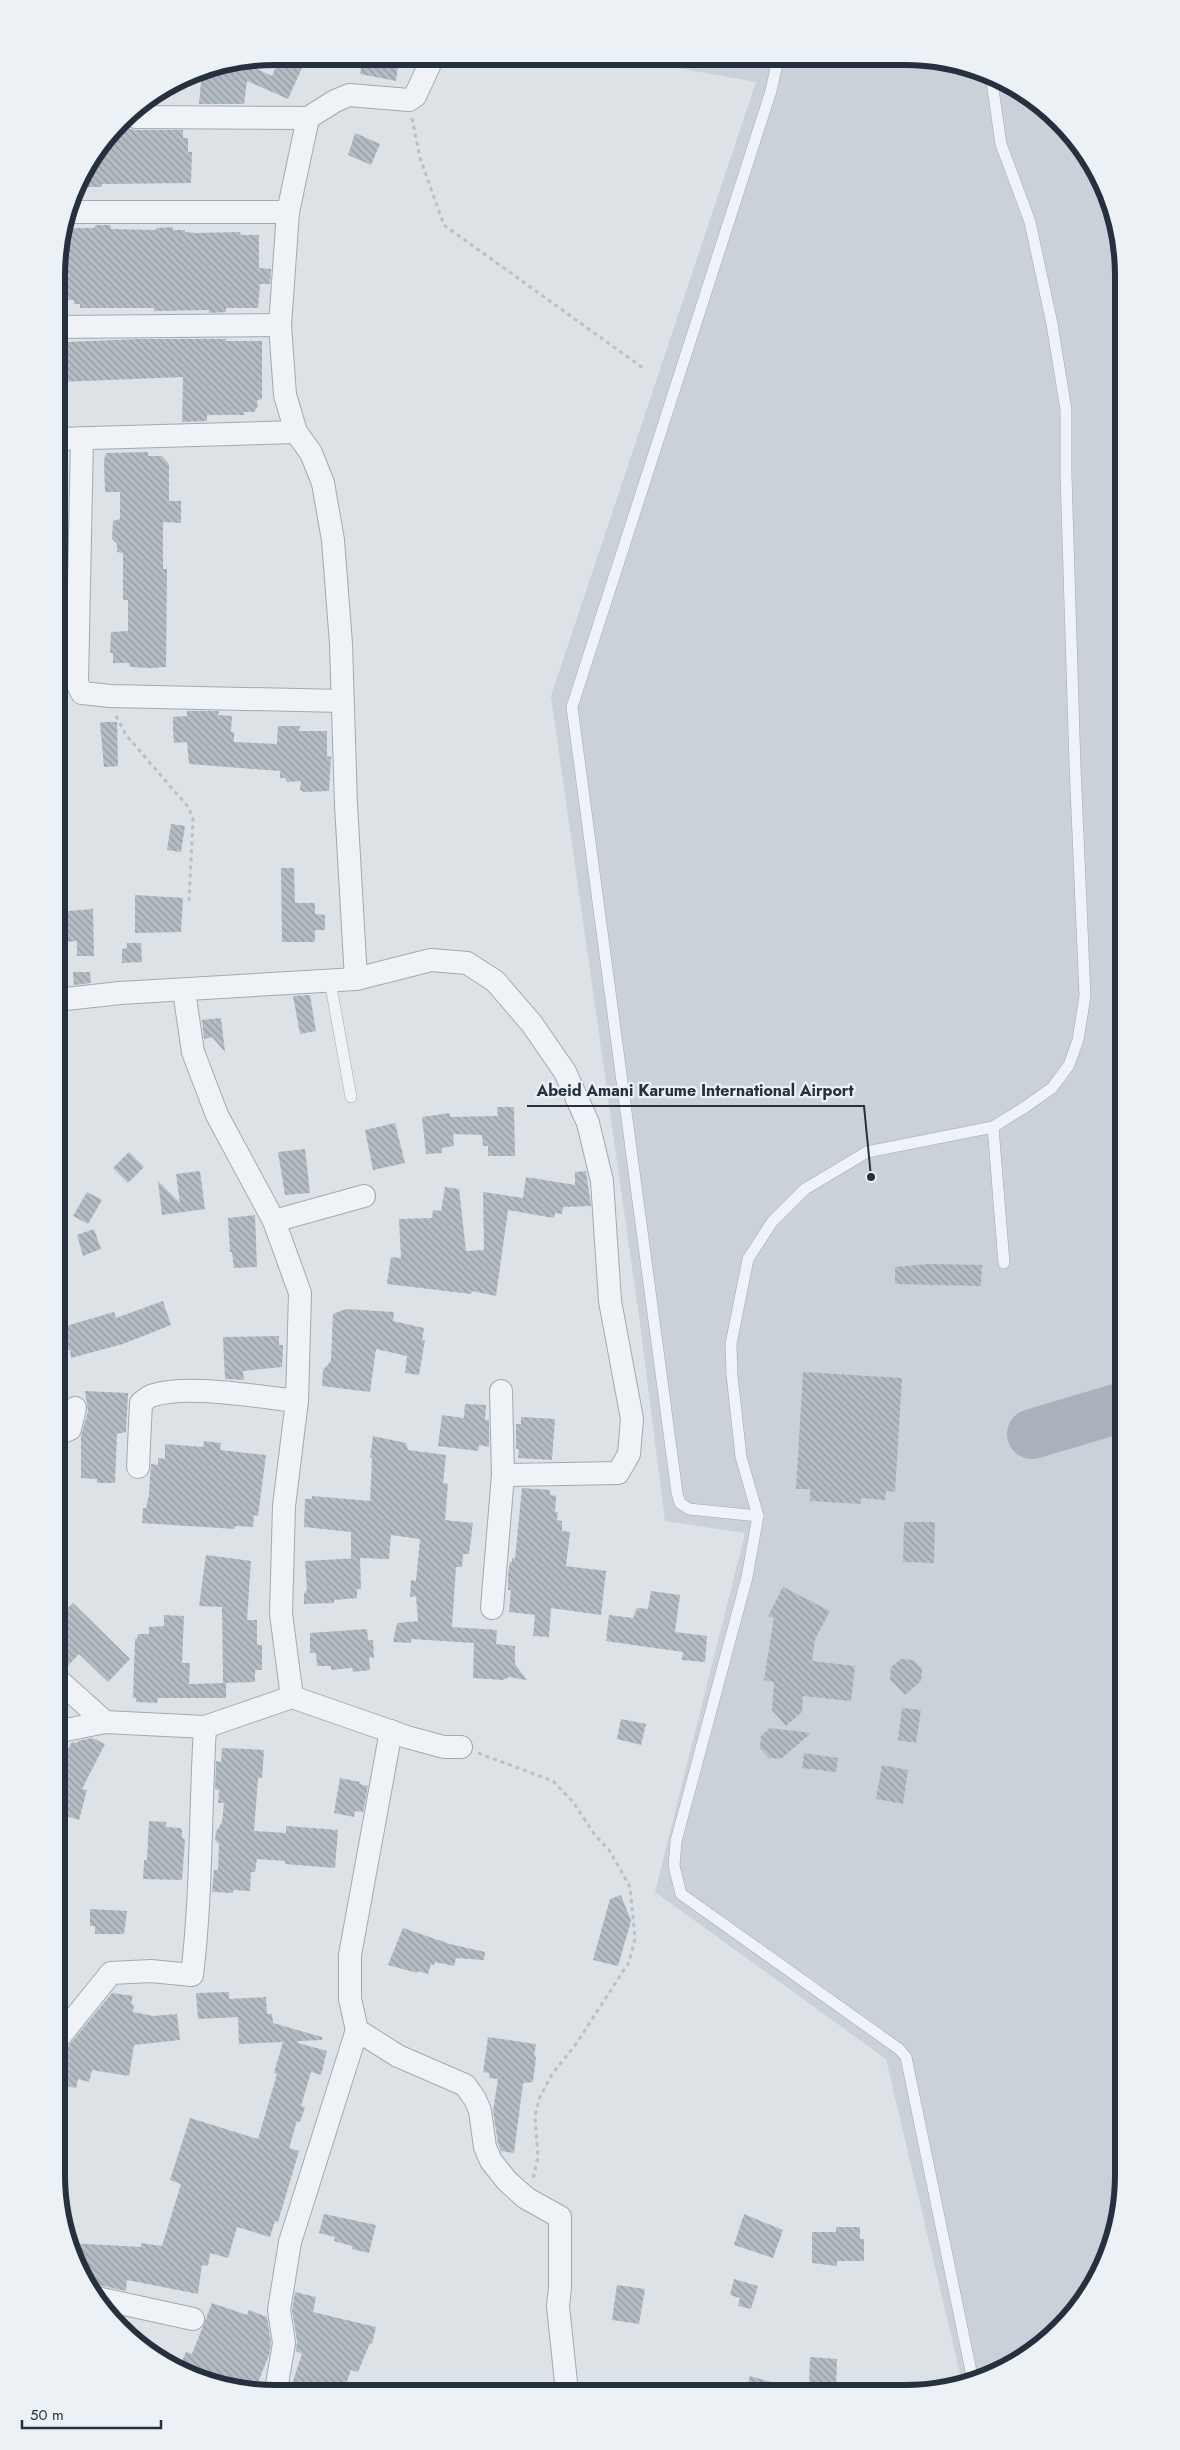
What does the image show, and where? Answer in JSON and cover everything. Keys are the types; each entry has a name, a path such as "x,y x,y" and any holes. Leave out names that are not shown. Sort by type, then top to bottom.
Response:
{"street":[{"path":"137,117 308,118 335,101 350,95 408,100 415,96 429,66"},
{"path":"308,118 288,212 280,325 285,395 296,432 311,453 323,483 333,540 341,644 342,701 356,980"},
{"path":"75,212 288,212"},
{"path":"65,327 280,325"},
{"path":"65,439 296,432"},
{"path":"82,438 77,683 82,693 110,696 342,701"},
{"path":"65,999 120,993 184,991 356,980 431,960 467,963 495,982 532,1024 565,1072 588,1123 602,1181 610,1301 632,1419 629,1454 618,1473 503,1476"},
{"path":"184,991 193,1052 217,1115 274,1221 300,1293 297,1401 284,1506 281,1614 292,1697"},
{"path":"274,1221 364,1196"},
{"path":"492,1608 503,1476 501,1391"},
{"path":"138,1466 141,1403 152,1395 167,1392 219,1392 297,1401"},
{"path":"65,1431 70,1429 76,1408"},
{"path":"65,1686 105,1722"},
{"path":"65,1730 105,1722 205,1727 292,1697 390,1731 444,1747 461,1747"},
{"path":"65,2031 111,1973 151,1971 192,1975 199,1916 200,1819 205,1727"},
{"path":"277,2385 284,2343 279,2310 290,2242 357,2030 350,1999 350,1955 390,1731"},
{"path":"357,2030 398,2056 465,2085 475,2099 480,2111 485,2147 491,2161 526,2198 560,2217 560,2287 558,2306 566,2385"},
{"path":"106,2300 193,2318"}],"lane":[{"path":"758,1516 689,1509 680,1503 572,707 768,100 777,65"},
{"path":"972,2374 906,2057 899,2049 681,1894 674,1866 676,1841 747,1576 758,1516 741,1457 732,1375 731,1344 748,1259 772,1222 805,1189 867,1152 993,1127 1052,1088 1069,1065 1078,1040 1085,996 1075,766 1066,475 1066,410 1052,324 1030,222 1002,144 992,84"},
{"path":"330,981 351,1097"},
{"path":"993,1127 1004,1263"}],"path":[{"path":"408,100 420,158 444,225 643,368"},
{"path":"110,696 117,718 126,734 188,808 193,820 189,901"},
{"path":"461,1747 553,1781 573,1802 595,1835 609,1850 630,1887 635,1932 633,1951 629,1962 608,1991 563,2063 552,2074 539,2099 535,2116 538,2157 526,2198"}],"shaded area":[{"path":"661,65 919,65 959,72 998,87 1033,108 1063,137 1080,158 1104,207 1115,261 1115,2189 1104,2243 1087,2280 1072,2303 1043,2333 1022,2350 985,2369 961,2377 886,2059 655,1892 745,1533 665,1521 639,1316 551,696 756,82"}],"building":[{"path":"276,65 295,65 302,68 288,99 247,81 244,104 199,104 201,78 207,76 250,67 272,76"},
{"path":"362,65 398,65 396,81 360,74"},
{"path":"126,128 183,130 183,138 188,138 188,152 192,152 191,183 102,184 102,187 85,187 100,158"},
{"path":"355,133 380,144 371,165 348,155"},
{"path":"96,225 110,225 111,229 156,230 156,228 173,227 173,230 185,230 185,232 240,232 241,235 259,235 259,268 271,269 270,284 260,284 258,308 226,308 226,312 209,313 209,310 154,311 154,308 80,308 80,304 74,304 74,300 65,300 65,261 69,234 70,228 94,228"},
{"path":"138,339 262,341 262,399 257,400 258,406 254,412 244,412 244,415 207,415 207,421 182,422 183,377 65,382 67,342"},
{"path":"148,452 148,456 162,456 169,464 169,501 181,501 181,523 163,522 163,569 167,569 166,667 151,668 130,667 129,663 113,663 113,653 110,653 111,632 128,631 128,600 123,600 123,553 117,552 117,544 112,539 113,521 120,519 120,492 105,492 104,460 106,453"},
{"path":"187,711 219,711 218,715 232,716 231,732 234,732 234,742 277,744 278,726 300,726 299,731 327,731 327,756 331,757 329,791 304,792 300,790 301,781 287,782 285,778 280,778 280,771 189,764 187,742 174,743 173,730 173,717 187,716"},
{"path":"117,722 118,766 104,767 100,723"},
{"path":"171,824 185,826 181,852 167,850"},
{"path":"281,868 294,868 295,903 315,903 315,914 325,915 325,930 315,930 315,942 282,942"},
{"path":"135,895 183,898 181,932 135,933"},
{"path":"93,909 94,956 77,956 77,941 65,942 65,911"},
{"path":"127,943 141,943 142,962 122,963 122,949 127,948"},
{"path":"73,972 90,972 91,983 74,985"},
{"path":"310,995 316,1031 300,1034 293,996"},
{"path":"221,1018 225,1052 212,1037 204,1039 202,1020"},
{"path":"497,1107 514,1107 515,1156 488,1156 488,1146 483,1146 482,1135 453,1134 454,1146 442,1148 442,1153 426,1154 422,1117 450,1113 450,1117 498,1116"},
{"path":"395,1123 405,1163 373,1170 365,1130"},
{"path":"305,1149 310,1193 285,1195 278,1152"},
{"path":"129,1152 144,1167 128,1183 113,1168"},
{"path":"200,1171 205,1209 162,1215 158,1181 180,1203 176,1174"},
{"path":"586,1171 591,1206 563,1207 562,1214 555,1213 554,1218 508,1210 496,1296 472,1291 471,1294 387,1284 391,1257 401,1258 399,1219 432,1218 433,1210 441,1211 445,1187 459,1189 466,1251 484,1250 483,1192 523,1198 526,1177 575,1185 575,1172"},
{"path":"87,1192 102,1200 88,1224 73,1216"},
{"path":"255,1215 257,1267 234,1268 232,1252 230,1252 228,1218"},
{"path":"94,1229 101,1249 83,1256 77,1235"},
{"path":"928,1264 982,1265 981,1286 895,1284 895,1267"},
{"path":"163,1301 171,1325 123,1344 71,1358 70,1350 65,1350 65,1326 114,1312 116,1318"},
{"path":"346,1309 394,1312 393,1321 424,1328 422,1340 425,1340 419,1375 405,1373 407,1356 376,1349 370,1392 322,1386 323,1370 331,1361 333,1314"},
{"path":"279,1336 279,1345 283,1345 282,1367 243,1371 244,1380 225,1379 223,1337"},
{"path":"803,1372 902,1378 895,1492 886,1491 885,1500 861,1498 861,1504 810,1501 810,1489 796,1489"},
{"path":"85,1391 128,1393 126,1432 117,1434 115,1483 97,1483 97,1479 81,1478 81,1436 88,1411"},
{"path":"465,1404 486,1405 485,1420 489,1420 489,1447 479,1445 478,1451 438,1446 442,1415 464,1418"},
{"path":"521,1417 555,1419 552,1460 518,1458 519,1449 516,1449 516,1424 521,1424"},
{"path":"373,1436 406,1443 408,1450 446,1455 443,1483 448,1484 445,1520 473,1523 469,1554 463,1554 462,1567 456,1567 452,1627 497,1630 496,1644 515,1646 515,1664 527,1680 509,1677 503,1680 473,1678 474,1643 411,1639 411,1643 393,1642 397,1623 418,1621 416,1596 410,1597 411,1580 416,1581 420,1539 391,1535 389,1559 360,1558 361,1589 357,1589 357,1598 334,1600 334,1603 304,1604 304,1594 307,1590 305,1561 359,1558 351,1558 351,1532 304,1527 305,1499 312,1499 312,1496 370,1501 372,1458 370,1458"},
{"path":"204,1441 221,1443 220,1450 266,1455 258,1516 254,1515 253,1527 235,1526 235,1529 142,1523 143,1508 146,1508 149,1494 151,1464 158,1465 158,1458 165,1459 165,1444 203,1447"},
{"path":"522,1488 550,1490 550,1495 556,1496 555,1512 558,1512 557,1520 562,1521 562,1531 570,1532 566,1566 606,1571 601,1615 551,1608 549,1637 533,1636 535,1615 509,1612 511,1590 508,1590 508,1575 510,1562 512,1562 512,1558 515,1559"},
{"path":"904,1522 935,1522 934,1563 903,1562"},
{"path":"206,1555 251,1561 247,1620 257,1620 257,1645 262,1645 262,1670 255,1670 255,1682 223,1683 222,1607 199,1606"},
{"path":"783,1587 830,1611 815,1639 812,1661 855,1666 851,1701 803,1696 802,1712 786,1726 772,1710 774,1682 764,1680 774,1618 768,1616"},
{"path":"651,1591 680,1595 675,1632 707,1636 705,1662 682,1660 683,1652 606,1641 609,1615 633,1618 637,1608 648,1609"},
{"path":"73,1603 130,1659 108,1682 79,1654 65,1669 65,1611"},
{"path":"164,1615 184,1616 182,1663 190,1663 189,1684 226,1683 226,1698 158,1698 157,1703 136,1702 136,1698 133,1698 135,1639 137,1639 138,1634 149,1634 149,1627 164,1626"},
{"path":"367,1629 368,1640 373,1640 374,1658 369,1657 370,1670 353,1672 352,1668 331,1670 331,1666 317,1666 316,1653 310,1653 310,1633"},
{"path":"901,1659 913,1660 922,1669 921,1681 905,1695 890,1679 891,1667"},
{"path":"902,1708 921,1710 916,1743 898,1740"},
{"path":"621,1719 646,1724 641,1745 617,1739"},
{"path":"770,1728 811,1733 781,1759 769,1758 760,1748 761,1736"},
{"path":"92,1738 105,1744 82,1789 87,1790 79,1820 65,1816 65,1752 72,1742 77,1743 78,1741"},
{"path":"222,1748 264,1750 262,1778 258,1778 254,1831 286,1833 286,1826 338,1830 335,1868 285,1864 285,1861 257,1859 255,1872 251,1872 250,1891 233,1890 233,1893 212,1892 214,1870 218,1870 219,1844 215,1840 216,1832 222,1822 224,1803 218,1803 219,1790 215,1789 216,1761 221,1762"},
{"path":"804,1753 838,1758 836,1772 802,1768"},
{"path":"882,1765 908,1770 903,1804 876,1799"},
{"path":"340,1778 360,1782 359,1784 368,1786 363,1812 355,1811 354,1817 334,1813"},
{"path":"149,1821 166,1822 166,1827 180,1828 182,1830 182,1838 185,1839 182,1880 143,1879 144,1860 147,1860"},
{"path":"621,1895 631,1921 618,1966 593,1960 610,1899"},
{"path":"90,1909 127,1911 124,1934 95,1934 95,1926 90,1926"},
{"path":"403,1928 450,1944 485,1952 484,1960 456,1958 454,1966 435,1962 434,1965 431,1964 428,1974 388,1965"},
{"path":"229,1992 229,1999 266,1997 267,2014 272,2014 273,2023 322,2037 322,2040 298,2041 298,2043 327,2051 321,2075 311,2072 301,2106 305,2107 300,2122 297,2121 289,2148 299,2151 278,2222 275,2221 270,2237 237,2227 228,2258 210,2253 208,2266 202,2265 198,2294 127,2280 126,2291 96,2286 76,2243 141,2247 141,2243 162,2246 181,2184 170,2180 190,2118 258,2139 277,2074 274,2073 283,2042 239,2044 238,2017 198,2019 196,1993"},
{"path":"112,1993 133,1996 131,2004 134,2005 133,2012 153,2016 177,2014 180,2040 134,2045 129,2076 92,2070 89,2082 78,2079 76,2088 65,2086 65,2050"},
{"path":"488,2037 536,2044 533,2082 523,2083 514,2153 501,2151 498,2143 493,2111 498,2079 489,2078 489,2073 483,2072"},
{"path":"324,2214 376,2225 369,2253 352,2249 352,2246 334,2241 335,2237 319,2233"},
{"path":"744,2214 783,2230 773,2258 734,2245"},
{"path":"836,2227 860,2227 860,2239 864,2239 864,2261 837,2261 837,2266 812,2263 812,2232 836,2232"},
{"path":"734,2279 758,2286 751,2309 738,2306 740,2298 730,2295"},
{"path":"617,2285 645,2289 639,2324 612,2320"},
{"path":"295,2292 316,2297 313,2312 376,2327 372,2344 370,2343 358,2372 351,2370 346,2385 292,2385 302,2354 296,2351 297,2341 292,2310"},
{"path":"212,2303 247,2315 249,2310 267,2317 271,2343 269,2355 257,2384 207,2374 181,2363 186,2352 192,2354"},
{"path":"810,2357 837,2359 836,2385 809,2385"},
{"path":"750,2376 781,2385 747,2385"}],"taxiway":[{"path":"1032,1434 1115,1409"}],"place":[{"name":"Abeid Amani Karume International Airport","path":"871,1177"}]}
